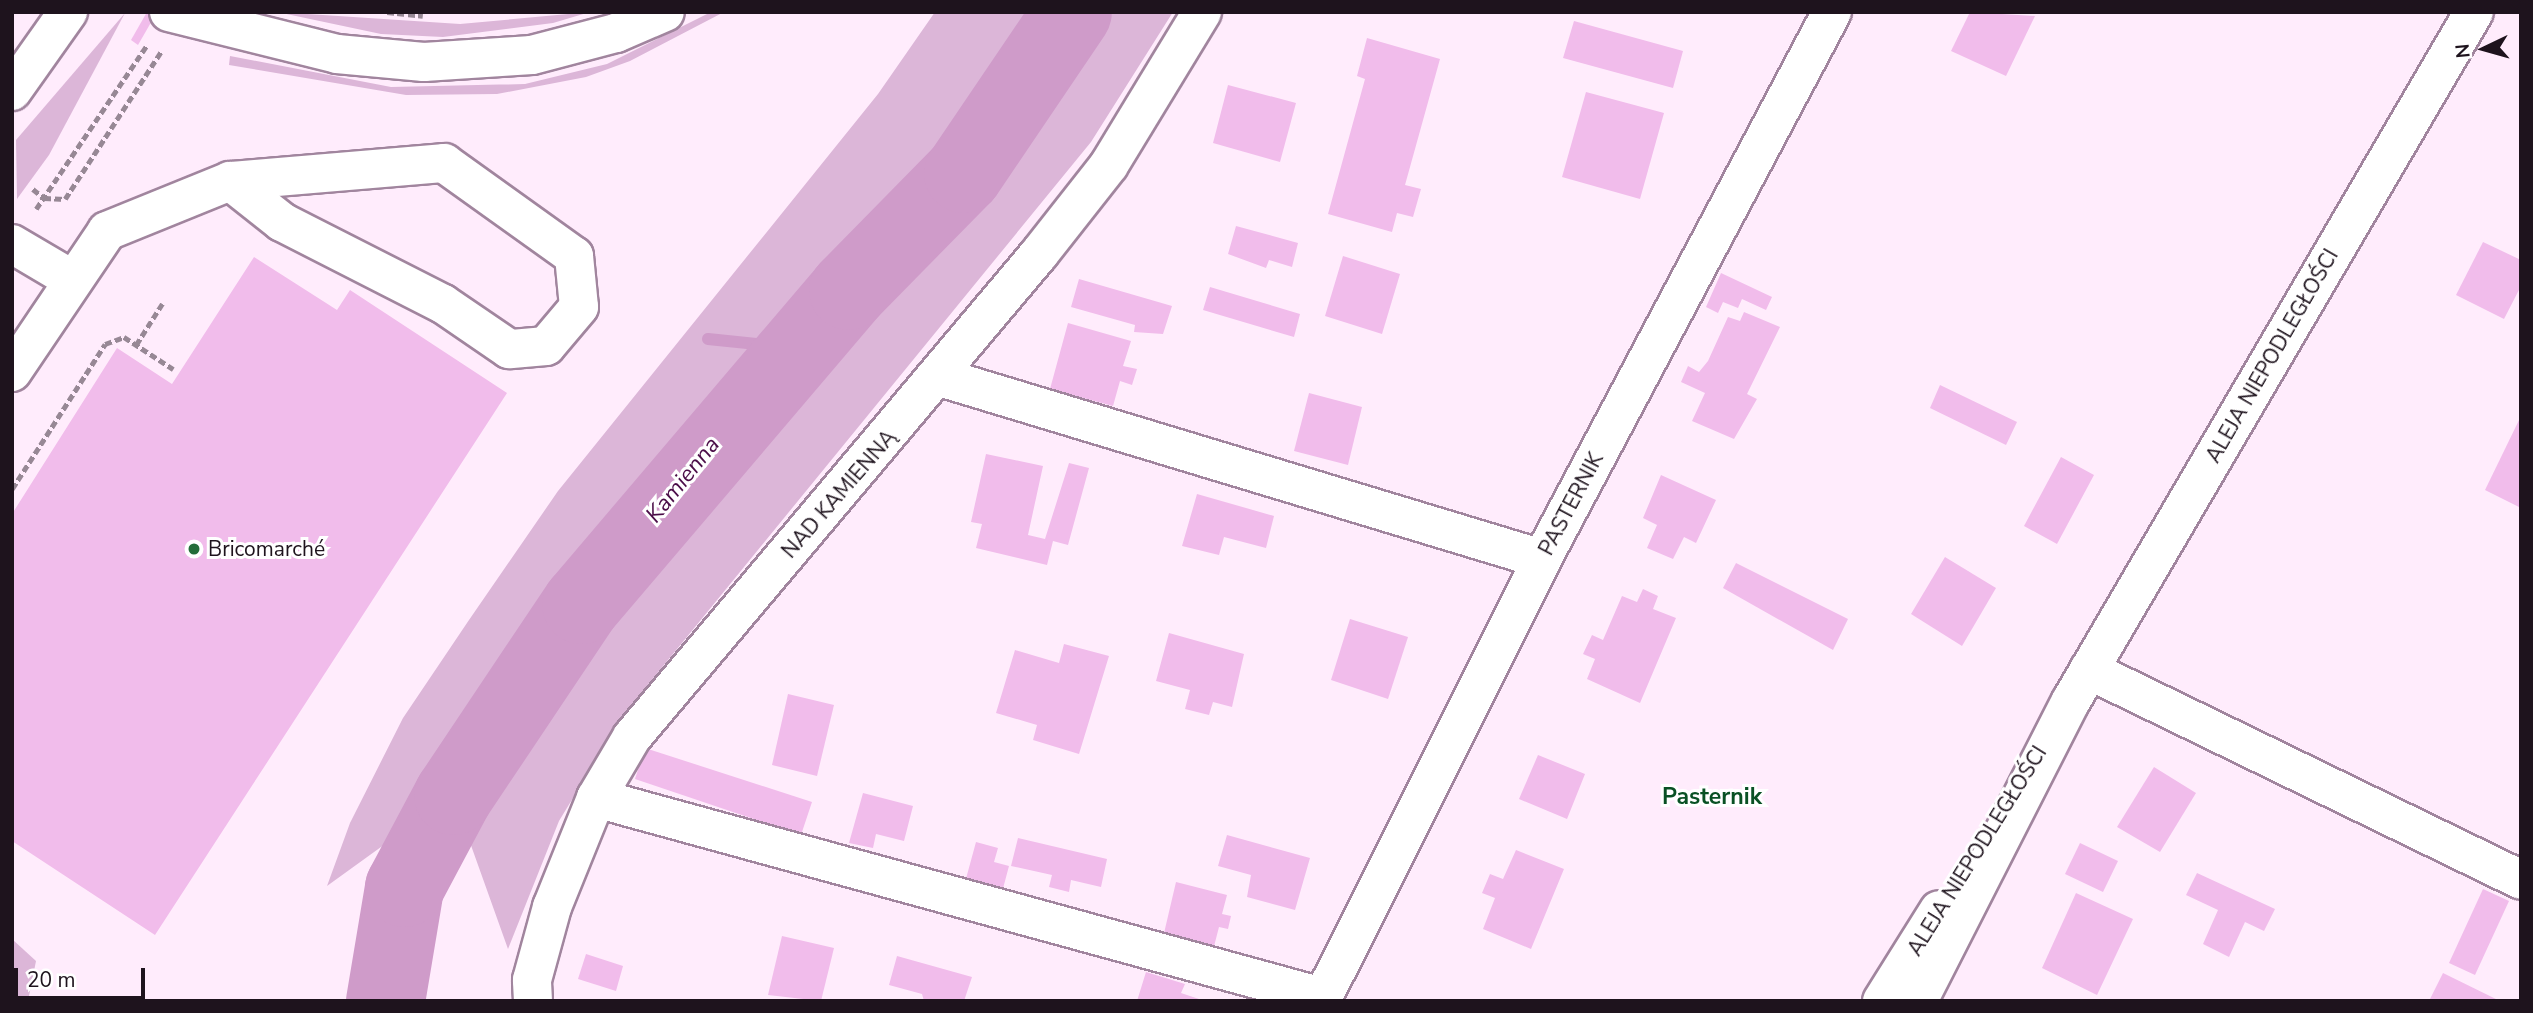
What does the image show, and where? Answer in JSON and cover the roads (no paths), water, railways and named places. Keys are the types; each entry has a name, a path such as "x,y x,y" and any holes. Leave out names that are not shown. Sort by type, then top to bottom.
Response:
{"street":[{"path":"12,91 68,12"},
{"path":"168,23 337,54 424,62 532,55 616,33 665,12"},
{"name":"NAD KAMIENNĄ","path":"533,1001 532,981 552,907 596,798 657,705 940,377 1109,164 1202,12"},
{"name":"PASTERNIK","path":"1321,999 1542,559 1832,12"},
{"name":"ALEJA NIEPODLEGŁOŚCI","path":"1882,1001 2080,685 2474,12"},
{"path":"12,372 107,231 230,181 444,163 574,256 579,307 546,345 509,349 443,304 282,222 230,181"},
{"path":"12,244 74,280"},
{"path":"940,377 1542,559"},
{"path":"2080,685 2521,880"},
{"name":"ALEJA NIEPODLEGŁOŚCI","path":"1918,1001 2080,685"},
{"path":"596,798 1321,999"}],"waterway":[{"name":"Kamienna","path":"385,1001 404,887 453,795 581,604 848,290 963,173 1072,12"},
{"path":"708,339 797,348"}],"place":[{"name":"Bricomarché","path":"194,549"}],"district":[{"name":"Pasternik","path":"1712,797"}]}
